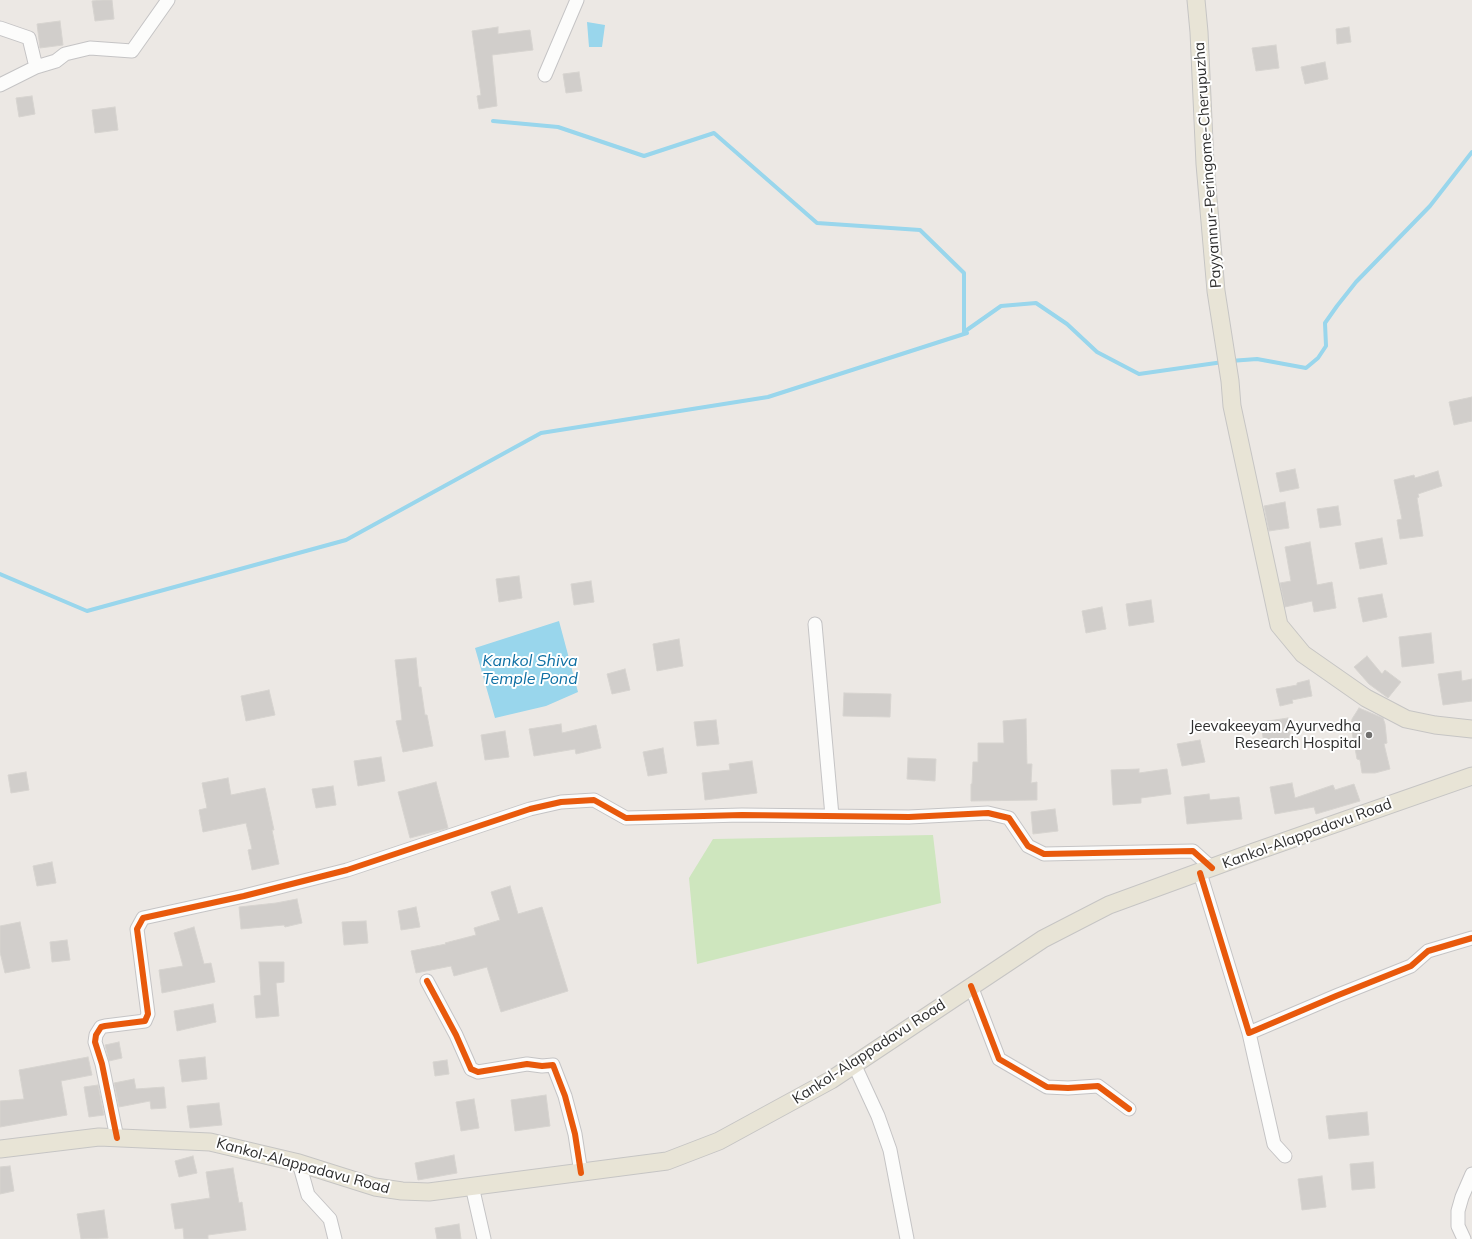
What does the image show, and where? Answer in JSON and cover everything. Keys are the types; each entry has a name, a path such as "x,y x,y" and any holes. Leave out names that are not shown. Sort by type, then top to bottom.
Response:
{"main road":[{"name":"Payyannur-Peringome-Cherupuzha","path":"1196,0 1206,172 1216,290 1230,381 1232,406 1279,625 1304,654 1366,698 1406,719 1434,725 1472,729"},
{"name":"Kankol-Alappadavu Road","path":"0,1149 99,1137 210,1142 299,1163 375,1187 429,1192 667,1161 719,1141 831,1080 1043,939 1109,905 1472,776"}],"street":[{"path":"0,85 36,67 56,61 65,54 90,48 132,51 168,0"},
{"path":"545,75 577,0"},
{"path":"0,28 29,38 36,67"},
{"path":"815,624 832,816"},
{"path":"117,1138 102,1064 95,1042 96,1035 101,1027 145,1021 148,1014 137,929 143,918 223,901 347,870 530,809 561,802 594,800 626,818 742,815 909,817 988,813 1009,818 1028,846 1044,854 1193,851 1206,870 1249,1033 1274,1144 1285,1156"},
{"path":"1249,1033 1411,966 1428,951 1472,938"},
{"path":"427,981 456,1035 471,1069 478,1072 528,1064 542,1066 553,1065 565,1096 572,1121 581,1173"},
{"path":"971,986 999,1060 1047,1087 1068,1088 1098,1086 1129,1109"},
{"path":"854,1064 869,1096 890,1150 907,1239"},
{"path":"299,1163 308,1195 330,1219 335,1239"},
{"path":"1464,1239 1458,1226 1458,1211 1462,1197 1472,1174"},
{"path":"472,1186 484,1239"}],"green space":[{"path":"933,835 941,903 697,964 689,878 713,839"}],"water":[{"path":"587,22 605,25 602,47 589,47"},
{"name":"Kankol Shiva Temple Pond","path":"559,621 578,692 546,706 495,718 475,648"}],"building":[{"path":"112,0 114,19 95,21 92,1"},
{"path":"60,21 63,45 40,48 37,24"},
{"path":"498,27 498,34 530,30 533,50 492,55 497,106 479,109 477,96 481,95 472,31"},
{"path":"1349,27 1351,42 1337,44 1336,29"},
{"path":"1276,45 1279,68 1256,71 1252,48"},
{"path":"1325,62 1328,79 1305,84 1301,67"},
{"path":"579,72 582,91 566,93 563,74"},
{"path":"32,96 35,114 19,117 16,98"},
{"path":"115,107 118,130 95,133 92,110"},
{"path":"1472,397 1472,421 1454,425 1449,402"},
{"path":"1295,469 1299,488 1280,492 1276,473"},
{"path":"1438,471 1442,486 1418,494 1419,497 1417,498 1423,536 1400,539 1397,520 1402,519 1394,480 1414,475 1415,478"},
{"path":"1285,502 1289,528 1269,531 1264,506"},
{"path":"1338,506 1341,525 1320,528 1317,509"},
{"path":"1382,538 1387,564 1360,569 1355,543"},
{"path":"1310,542 1317,585 1332,582 1336,608 1314,612 1312,601 1285,607 1280,583 1291,581 1285,547"},
{"path":"519,576 522,598 499,602 496,579"},
{"path":"591,581 594,602 574,605 571,584"},
{"path":"1382,594 1387,617 1363,622 1358,598"},
{"path":"1151,600 1154,622 1129,626 1126,604"},
{"path":"1102,607 1106,629 1086,633 1082,611"},
{"path":"1431,633 1434,663 1402,667 1399,637"},
{"path":"679,639 683,666 657,671 653,644"},
{"path":"1367,656 1382,674 1385,670 1401,682 1388,698 1369,684 1354,667"},
{"path":"416,658 419,687 421,687 425,715 427,715 433,746 403,752 396,721 402,720 395,660"},
{"path":"625,669 630,690 612,694 607,674"},
{"path":"1461,671 1462,681 1472,679 1472,701 1443,705 1438,674"},
{"path":"1309,680 1312,696 1292,700 1293,703 1280,706 1276,689 1297,685 1297,683"},
{"path":"269,690 275,715 246,721 241,696"},
{"path":"844,693 891,694 890,717 843,716"},
{"name":"Jeevakeeyam Ayurvedha Research Hospital","path":"1359,708 1383,718 1387,743 1384,744 1390,769 1375,773 1362,773 1360,760 1357,759 1351,727 1352,719"},
{"path":"1288,718 1291,741 1264,745 1261,722"},
{"path":"1026,719 1027,764 1032,764 1031,783 1037,782 1037,800 971,801 973,762 978,762 978,743 1004,743 1003,721"},
{"path":"716,720 719,744 697,746 694,722"},
{"path":"561,724 562,733 596,725 601,748 576,754 575,749 534,756 529,729"},
{"path":"505,731 509,757 485,760 481,735"},
{"path":"1200,740 1205,762 1182,766 1177,744"},
{"path":"663,748 667,773 648,776 643,752"},
{"path":"381,757 385,781 358,786 354,761"},
{"path":"908,758 936,759 935,781 907,779"},
{"path":"752,761 757,793 705,800 702,773 730,770 729,764"},
{"path":"1139,769 1139,773 1167,769 1171,794 1141,798 1141,803 1113,805 1111,770"},
{"path":"26,772 29,790 11,793 8,775"},
{"path":"228,778 231,795 265,788 274,830 272,830 279,864 252,870 248,850 252,849 246,823 203,832 199,810 207,808 202,783"},
{"path":"436,782 448,828 410,838 398,792"},
{"path":"1292,783 1295,798 1333,785 1335,790 1354,784 1360,801 1316,814 1314,807 1275,814 1270,787"},
{"path":"333,786 336,805 316,808 312,789"},
{"path":"1209,794 1210,800 1239,797 1242,819 1187,824 1184,797"},
{"path":"1055,809 1058,831 1033,834 1031,812"},
{"path":"52,862 56,883 37,886 33,866"},
{"path":"510,886 518,914 542,907 568,991 501,1012 487,967 454,976 451,966 416,973 411,951 446,944 445,943 476,935 474,928 500,920 491,892"},
{"path":"297,899 302,923 285,927 284,925 241,929 239,907"},
{"path":"416,907 420,927 401,930 398,911"},
{"path":"366,921 368,943 344,945 342,922"},
{"path":"20,922 30,968 5,973 0,952 0,926"},
{"path":"194,927 204,964 211,963 215,982 162,993 159,970 183,966 174,933"},
{"path":"67,940 70,960 52,962 50,942"},
{"path":"259,962 284,962 284,982 276,983 279,1016 256,1018 254,996 261,995"},
{"path":"213,1004 216,1022 177,1031 174,1011"},
{"path":"119,1042 122,1058 109,1061 105,1045"},
{"path":"88,1057 92,1075 61,1081 67,1115 0,1127 0,1101 24,1099 19,1070"},
{"path":"205,1057 207,1079 182,1082 179,1060"},
{"path":"447,1060 449,1074 435,1076 433,1062"},
{"path":"134,1079 136,1089 164,1087 166,1108 151,1109 150,1101 119,1107 114,1083"},
{"path":"98,1085 104,1115 89,1117 84,1087"},
{"path":"546,1095 550,1126 515,1131 511,1100"},
{"path":"474,1099 479,1128 461,1131 456,1102"},
{"path":"219,1103 222,1125 190,1128 187,1106"},
{"path":"1367,1112 1369,1135 1329,1139 1326,1116"},
{"path":"454,1155 457,1173 418,1180 415,1163"},
{"path":"193,1156 197,1173 179,1177 175,1161"},
{"path":"1373,1162 1375,1188 1352,1190 1350,1164"},
{"path":"10,1166 14,1191 0,1194 0,1167"},
{"path":"233,1168 239,1203 242,1202 246,1230 208,1235 208,1239 184,1239 183,1228 175,1229 171,1204 210,1198 206,1172"},
{"path":"1322,1176 1326,1207 1302,1210 1298,1179"},
{"path":"104,1210 108,1238 81,1239 77,1214"},
{"path":"459,1224 461,1239 437,1239 435,1228"}],"waterway":[{"path":"493,121 558,127 644,156 714,133 817,223 920,230 964,273 964,332"},
{"path":"1230,361 1257,359 1306,368 1318,358 1326,346 1325,323 1337,306 1356,282 1430,206 1472,152"},
{"path":"964,332 1001,306 1036,303 1067,324 1097,352 1139,374 1223,362"},
{"path":"0,574 87,611 346,540 541,433 768,397 967,333"}],"cycle path":[{"path":"117,1138 102,1064 95,1042 96,1035 101,1027 145,1021 148,1014 137,929 143,918 244,896 347,870 530,809 561,802 594,800 626,818 742,815 909,817 988,813 1009,818 1028,846 1044,854 1193,851 1212,868"},
{"path":"1200,873 1249,1033 1411,966 1428,951 1472,938"},
{"path":"427,981 456,1035 471,1069 478,1072 527,1064 542,1066 553,1065 565,1096 575,1134 581,1173"},
{"path":"971,986 999,1059 1047,1087 1068,1088 1098,1086 1129,1109"}],"place":[{"name":"Jeevakeeyam Ayurvedha Research Hospital","path":"1369,735"}]}
